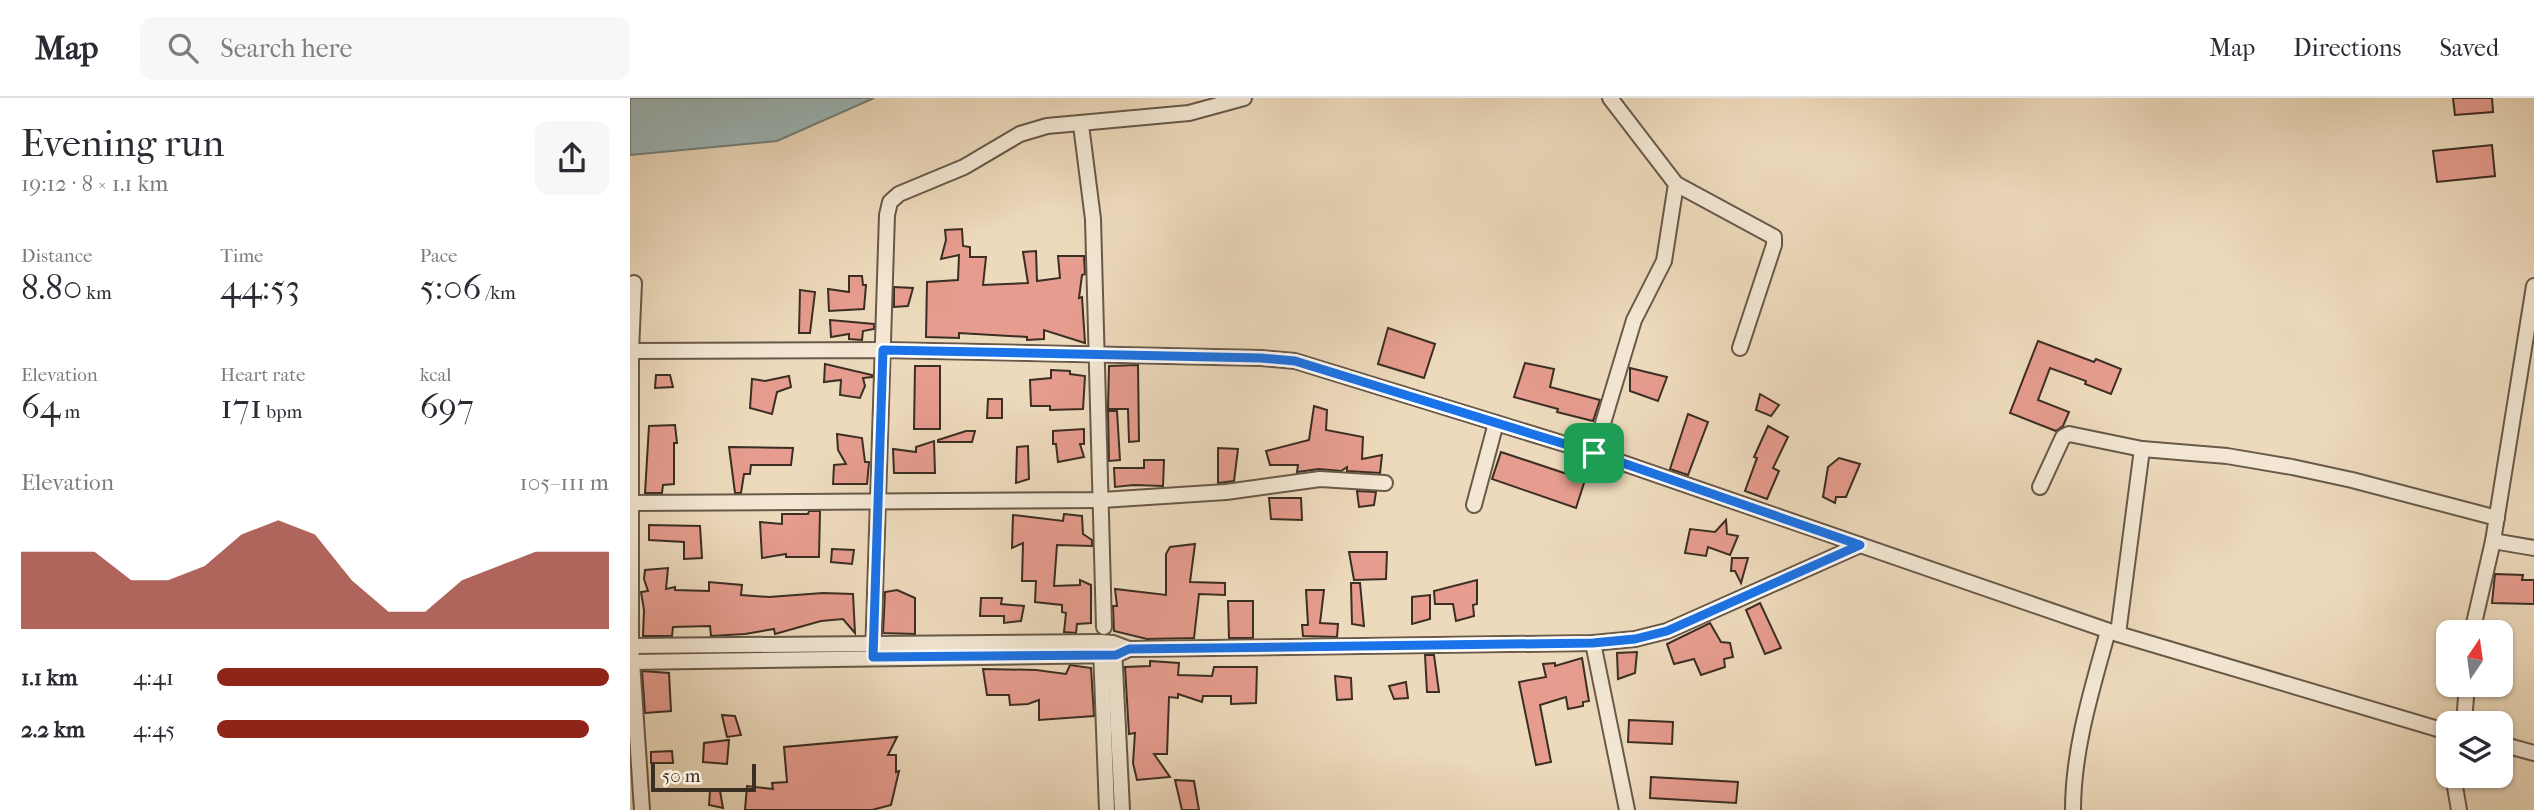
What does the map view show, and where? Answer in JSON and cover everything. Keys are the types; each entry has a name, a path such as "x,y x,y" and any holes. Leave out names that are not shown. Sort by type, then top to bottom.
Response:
{"street":[{"path":"873,651 887,215 890,202 895,196 964,167 1020,135 1047,126 1081,125 1189,113 1244,98"},
{"path":"1610,98 1676,184 1774,237 1774,245 1740,348"},
{"path":"1081,125 1093,219 1104,627 1112,649 1122,810"},
{"path":"1594,453 1634,320 1664,261 1676,184"},
{"path":"634,282 631,351 631,662 638,805"},
{"path":"2475,620 2497,519 2534,286"},
{"path":"631,351 1095,353 1295,361 1594,453 2113,632 2436,734"},
{"path":"1474,505 1496,423"},
{"path":"2040,487 2065,435 2076,435 2142,449 2227,456 2291,467 2352,480 2497,519"},
{"path":"2073,810 2073,786 2083,723 2113,632 2142,449"},
{"path":"631,503 1102,500 1226,492 1321,479 1385,483"},
{"path":"2493,541 2534,548"},
{"path":"631,646 873,651 1593,643 1635,639 1667,631 1860,545"},
{"path":"1593,643 1627,810"},
{"path":"1107,810 1112,649"},
{"path":"631,662 873,651"},
{"path":"2513,747 2534,753"},
{"path":"2455,788 2459,810"}],"water":[{"path":"630,98 874,98 777,141 630,155"}],"building":[{"path":"2453,98 2492,98 2493,112 2455,115"},
{"path":"2492,145 2495,176 2437,182 2433,151"},
{"path":"962,229 963,246 970,247 970,257 986,257 983,285 1028,283 1023,252 1036,251 1037,281 1060,278 1058,256 1084,256 1085,274 1082,275 1079,298 1082,297 1085,343 1044,330 1044,339 1027,340 1027,337 959,333 959,338 926,337 927,282 958,280 959,255 941,259 946,240 945,230"},
{"path":"849,276 862,276 863,285 866,285 864,309 829,311 828,289 849,292"},
{"path":"894,287 913,288 908,306 894,307"},
{"path":"800,290 815,292 810,333 799,333"},
{"path":"830,320 874,324 874,329 863,331 862,340 849,339 849,334 831,337"},
{"path":"1388,328 1435,344 1424,378 1378,364"},
{"path":"2038,341 2121,369 2111,394 2085,384 2086,381 2050,368 2038,400 2069,412 2063,426 2056,431 2010,413"},
{"path":"1525,363 1554,369 1550,387 1600,400 1593,421 1514,397"},
{"path":"825,364 872,375 863,378 865,386 860,398 840,395 841,380 824,382"},
{"path":"1138,365 1139,441 1129,442 1128,409 1108,409 1109,366"},
{"path":"915,366 940,366 940,429 914,429"},
{"path":"1630,368 1667,377 1658,401 1630,391"},
{"path":"1051,370 1070,371 1070,374 1085,376 1083,409 1050,410 1050,406 1031,406 1030,380 1051,378"},
{"path":"656,375 670,375 673,387 655,388"},
{"path":"789,376 791,387 777,392 772,414 750,408 752,379 765,381"},
{"path":"1760,394 1779,405 1771,416 1756,410"},
{"path":"988,399 1002,399 1002,418 987,418"},
{"path":"1314,406 1327,410 1326,430 1363,437 1362,459 1382,455 1380,473 1347,471 1347,467 1341,471 1319,469 1297,472 1298,465 1270,465 1266,451 1309,440"},
{"path":"1108,411 1117,411 1120,460 1109,461"},
{"path":"1688,414 1708,422 1688,475 1670,469"},
{"path":"675,425 677,443 674,443 674,484 663,485 662,493 645,493 649,426"},
{"path":"1768,426 1788,437 1773,468 1779,471 1767,499 1745,491 1757,458 1754,457"},
{"path":"1084,429 1084,444 1080,444 1084,457 1058,462 1053,431"},
{"path":"966,431 975,431 972,442 938,442 938,440"},
{"path":"837,434 862,438 865,462 869,462 867,484 833,484 834,465 846,464 838,450"},
{"path":"934,441 935,473 894,473 893,449 916,452 916,447"},
{"path":"1028,446 1029,479 1016,483 1017,447"},
{"path":"729,447 793,448 791,465 751,465 750,474 744,474 741,493 735,493"},
{"path":"1218,448 1238,449 1234,481 1218,483"},
{"path":"1501,452 1585,480 1576,508 1492,479"},
{"path":"1839,458 1860,464 1846,497 1836,497 1835,503 1823,497 1828,467"},
{"path":"1144,460 1164,460 1163,486 1115,487 1114,468 1144,468"},
{"path":"1357,491 1376,492 1374,505 1359,507"},
{"path":"1269,498 1301,498 1302,520 1271,519"},
{"path":"809,511 820,511 819,557 786,557 786,554 762,558 760,522 782,524 782,514 808,514"},
{"path":"1064,514 1082,516 1083,534 1092,540 1092,546 1057,545 1054,586 1080,585 1080,580 1091,585 1091,623 1077,624 1076,633 1064,632 1066,613 1062,612 1062,605 1035,602 1036,581 1022,581 1023,543 1012,548 1013,515 1063,521"},
{"path":"1726,520 1727,534 1738,536 1730,555 1708,547 1706,556 1685,553 1690,529 1715,532"},
{"path":"649,525 700,526 702,558 684,559 684,542 649,540"},
{"path":"1195,544 1190,582 1225,583 1225,595 1199,594 1194,638 1147,639 1114,631 1113,606 1117,606 1115,589 1166,595 1166,554 1170,547"},
{"path":"832,549 854,550 852,564 831,562"},
{"path":"1349,552 1387,552 1386,579 1354,580"},
{"path":"1732,558 1748,558 1741,583 1735,571 1731,571"},
{"path":"668,568 666,589 675,587 675,590 709,591 709,582 742,585 741,595 769,597 853,594 855,633 843,619 821,621 775,634 774,629 711,636 710,626 673,627 672,636 643,636 644,610 641,592 648,591 644,579 645,570"},
{"path":"2495,574 2523,575 2522,580 2534,580 2534,604 2492,603"},
{"path":"1477,580 1474,616 1456,621 1453,604 1435,604 1434,591"},
{"path":"1351,583 1360,583 1364,626 1352,624"},
{"path":"897,590 915,598 915,634 883,633 885,592"},
{"path":"1306,590 1324,590 1320,623 1338,624 1337,637 1303,636 1302,625 1308,625"},
{"path":"1430,595 1430,619 1412,624 1412,597"},
{"path":"981,598 1002,598 1001,604 1024,606 1021,621 1004,623 1004,616 980,616"},
{"path":"1228,601 1253,601 1253,638 1229,638"},
{"path":"1760,603 1781,648 1765,654 1746,610"},
{"path":"1710,623 1721,642 1730,643 1733,657 1724,659 1725,667 1701,675 1694,659 1674,664 1667,644"},
{"path":"1637,652 1635,673 1618,679 1617,653"},
{"path":"1425,655 1434,655 1439,692 1427,692"},
{"path":"1582,658 1589,701 1583,702 1583,706 1568,709 1566,697 1540,705 1551,762 1536,765 1519,682 1546,677 1543,664 1555,663 1555,666"},
{"path":"1150,661 1179,663 1178,675 1212,676 1214,667 1257,667 1256,703 1231,704 1231,696 1203,696 1202,702 1178,694 1178,698 1169,697 1167,754 1154,754 1170,777 1137,780 1133,763 1135,733 1129,734 1125,667 1150,666"},
{"path":"1070,665 1091,668 1094,716 1039,720 1039,700 1010,705 1009,695 987,695 983,669 1036,670 1066,674"},
{"path":"642,671 669,673 671,711 645,713"},
{"path":"1335,676 1351,678 1352,699 1337,700"},
{"path":"1406,682 1408,698 1394,699 1389,686"},
{"path":"722,715 735,716 741,735 727,737"},
{"path":"1629,720 1673,722 1672,744 1628,742"},
{"path":"897,737 888,755 896,755 896,772 899,771 891,805 872,810 745,810 747,786 773,789 772,783 787,782 784,747"},
{"path":"729,740 727,764 703,762 704,743"},
{"path":"672,751 673,763 651,763 651,752"},
{"path":"1651,777 1738,782 1736,803 1650,798"},
{"path":"1175,780 1194,781 1199,810 1182,810"},
{"path":"710,791 720,791 723,808 709,805"}],"route":[{"path":"883,350 1095,353 1295,361 1594,453 1860,545 1703,616 1667,631 1635,639 1593,643 1129,649 1116,655 873,657 883,350"}]}
